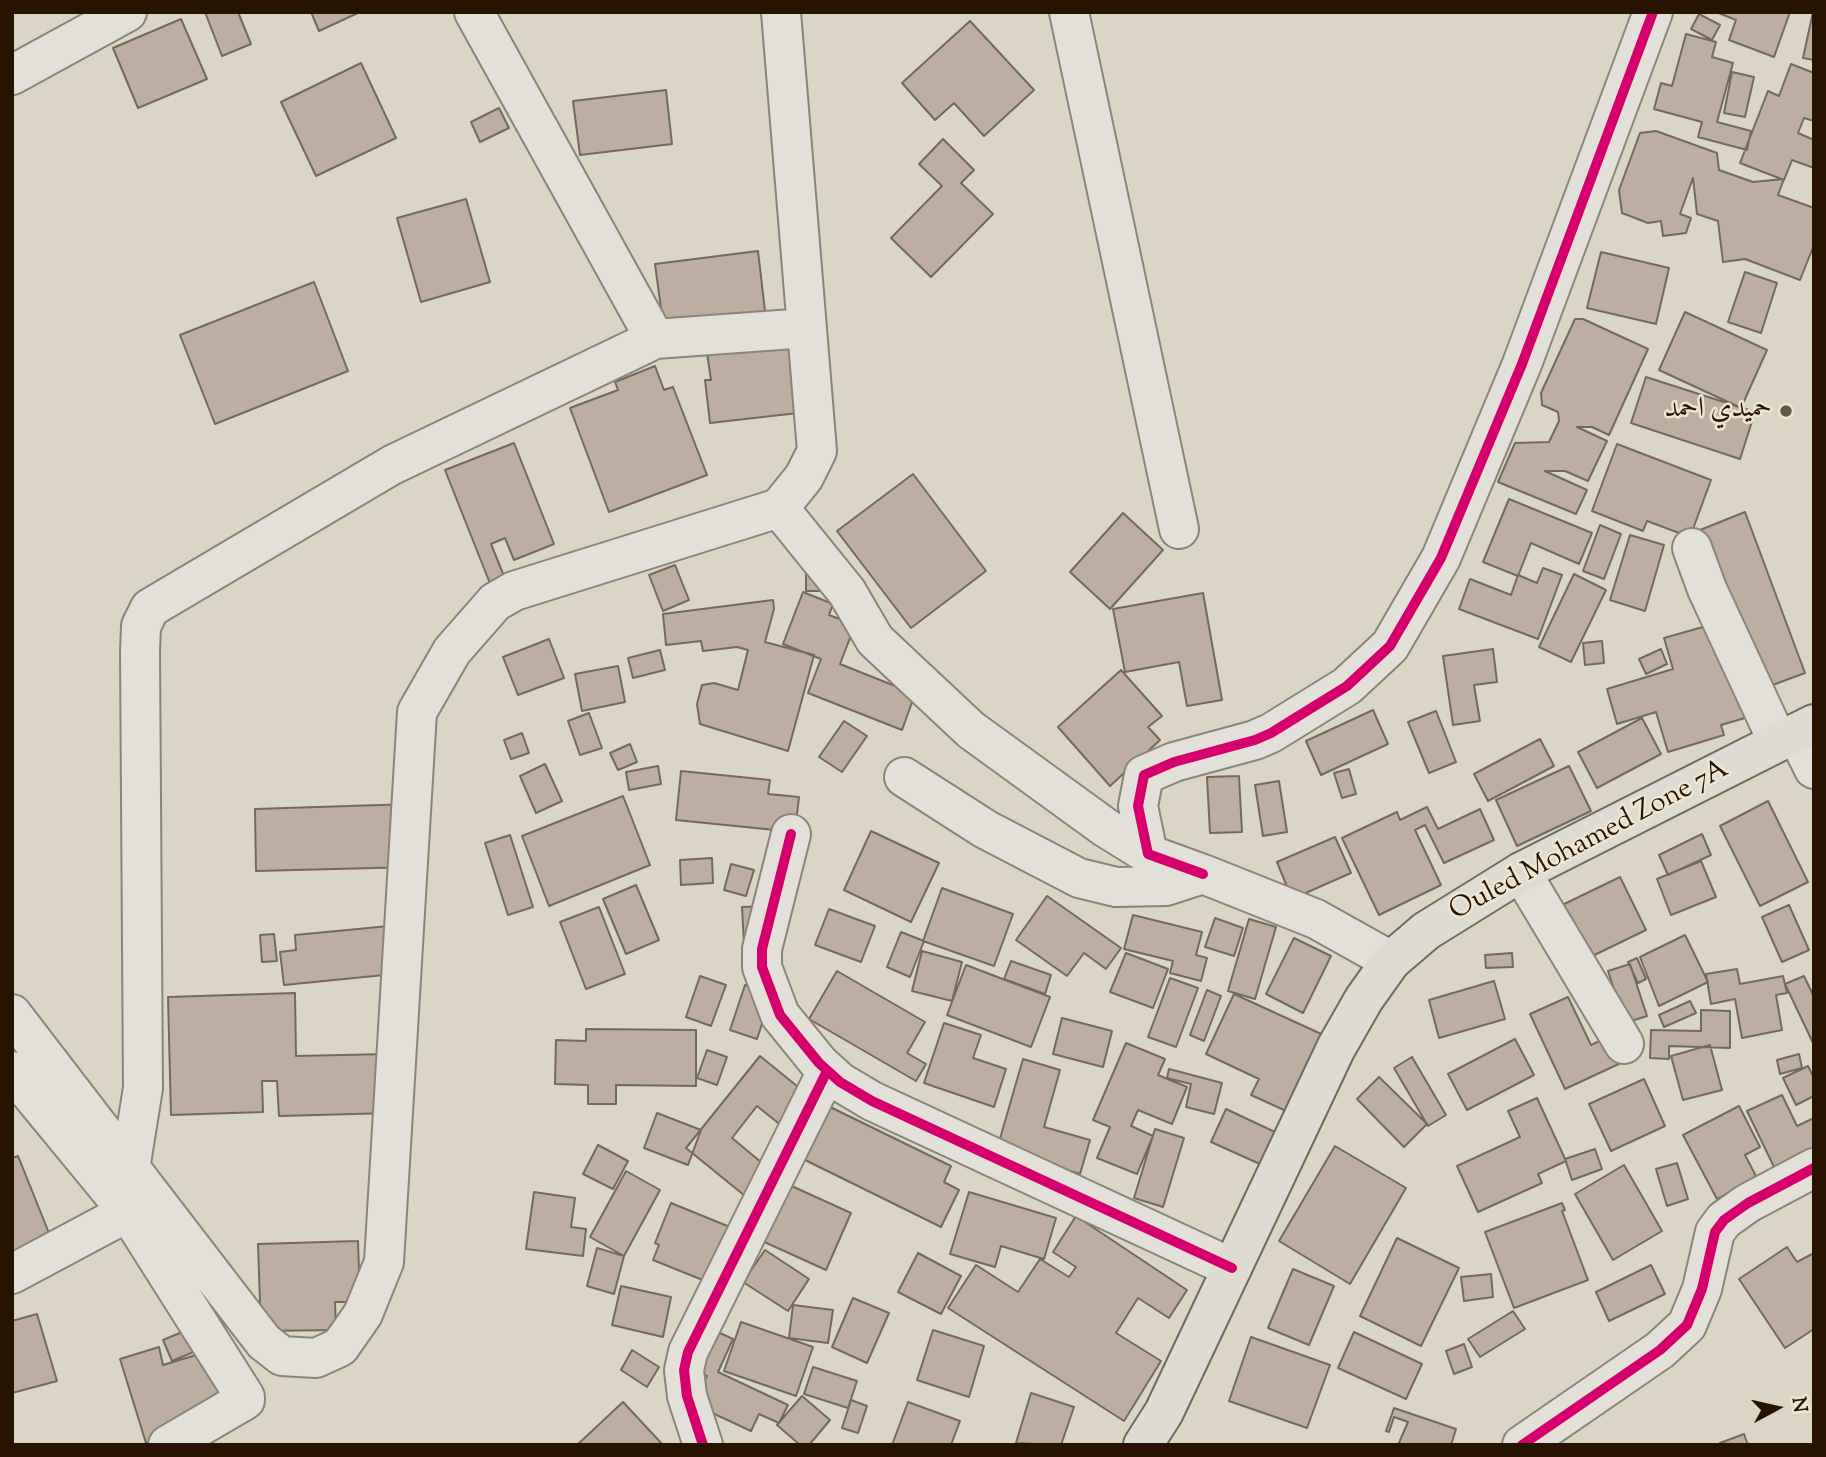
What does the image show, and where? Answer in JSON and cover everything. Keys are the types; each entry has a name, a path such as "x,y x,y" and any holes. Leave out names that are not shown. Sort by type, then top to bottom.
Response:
{"main road":[{"name":"Ouled Mohamed Zone 7A","path":"1143,1445 1164,1412 1336,1048 1364,999 1391,961 1426,931 1521,873 1796,733"}],"street":[{"path":"12,75 127,12"},
{"path":"474,12 655,339"},
{"path":"12,1014 264,1342 282,1356 316,1358 341,1347 363,1314 384,1262 417,712 452,651 495,602 514,590 779,508 804,477 817,451 781,12"},
{"path":"1069,12 1179,529"},
{"path":"1149,854 1138,806 1144,775 1174,762 1255,740 1298,718 1348,686 1376,662 1411,614 1441,558 1522,364 1653,12"},
{"path":"130,1169 143,1088 140,652 141,626 150,608 391,465 655,339 807,328"},
{"path":"779,508 847,592 875,640 971,730 1106,828 1149,854 1316,919 1391,961"},
{"path":"1692,548 1707,589 1796,733 1814,769"},
{"path":"904,777 985,830 1079,878 1116,887 1166,886 1203,874"},
{"path":"791,834 762,949 762,967 784,1021 827,1071 872,1101 1232,1268"},
{"path":"1521,873 1624,1044"},
{"path":"12,1071 128,1212 245,1396 245,1400 168,1445"},
{"path":"703,1445 687,1396 684,1370 688,1352 827,1071"},
{"path":"1522,1445 1660,1350 1688,1325 1702,1289 1715,1232 1724,1220 1748,1203 1814,1168"},
{"path":"12,1273 128,1212"}],"building":[{"path":"205,12 238,12 251,44 222,56"},
{"path":"311,12 360,12 319,31"},
{"path":"1716,12 1790,12 1774,57 1729,40 1736,20"},
{"path":"1814,12 1814,60 1803,58"},
{"path":"1699,14 1720,25 1712,40 1691,29"},
{"path":"181,19 207,79 138,108 113,48"},
{"path":"970,21 1034,90 984,136 954,103 935,120 902,83"},
{"path":"1686,34 1716,42 1712,57 1733,63 1717,122 1751,131 1747,150 1698,137 1702,122 1654,109 1661,83 1672,86"},
{"path":"361,63 396,138 316,176 281,102"},
{"path":"1791,64 1814,73 1814,121 1804,118 1798,133 1814,140 1814,168 1792,160 1784,180 1740,163 1768,91 1779,96"},
{"path":"1732,72 1754,77 1745,117 1724,113"},
{"path":"666,90 672,144 580,155 573,101"},
{"path":"499,108 509,128 480,142 471,122"},
{"path":"1656,131 1717,153 1719,170 1753,182 1784,179 1778,195 1814,208 1814,245 1800,280 1745,259 1723,262 1718,221 1697,214 1693,178 1680,214 1691,218 1686,233 1663,236 1661,221 1648,223 1622,213 1619,190 1640,133"},
{"path":"943,139 974,170 961,183 993,214 931,277 891,238 942,186 919,164"},
{"path":"466,199 490,282 421,302 397,218"},
{"path":"758,251 765,311 663,323 655,264"},
{"path":"1601,252 1669,268 1656,324 1587,308"},
{"path":"1745,272 1777,283 1761,333 1728,322"},
{"path":"314,282 348,371 215,424 180,335"},
{"path":"1685,312 1767,350 1741,408 1659,370"},
{"path":"1575,319 1583,319 1648,349 1609,435 1592,427 1577,427 1607,441 1588,481 1565,471 1545,471 1587,490 1576,514 1498,482 1515,443 1549,442 1559,421 1558,412 1542,405 1541,393"},
{"path":"821,340 798,413 710,423 705,380 711,380 707,353"},
{"path":"655,366 664,390 673,387 707,475 609,512 570,408 618,390 615,382"},
{"path":"1646,377 1755,412 1740,459 1631,423"},
{"path":"514,443 554,544 514,560 505,538 491,544 506,581 491,586 445,470"},
{"path":"1617,444 1711,480 1690,537 1647,521 1643,531 1592,511"},
{"path":"913,474 986,571 911,628 837,531"},
{"path":"1509,499 1592,533 1579,564 1531,543 1518,576 1483,562"},
{"path":"1745,512 1805,673 1759,690 1700,530"},
{"path":"1123,513 1163,550 1110,609 1070,572"},
{"path":"1600,525 1621,534 1604,579 1583,571"},
{"path":"1630,535 1664,545 1645,611 1610,600"},
{"path":"675,565 689,600 663,611 649,575"},
{"path":"1543,568 1562,575 1538,639 1459,609 1470,579 1511,595 1518,575 1537,583"},
{"path":"806,571 820,572 819,591 806,591"},
{"path":"1574,574 1606,590 1571,662 1539,647"},
{"path":"803,592 833,604 829,615 855,625 840,664 915,694 902,730 808,693 821,659 783,644"},
{"path":"1203,593 1222,700 1187,706 1179,662 1125,672 1113,609"},
{"path":"773,600 774,609 765,642 814,655 788,751 700,724 697,704 702,685 714,683 738,690 748,650 737,647 703,651 701,641 666,645 663,614"},
{"path":"1724,621 1752,716 1721,725 1724,735 1668,752 1656,712 1617,724 1607,689 1673,669 1664,638"},
{"path":"549,639 564,678 518,695 503,657"},
{"path":"1602,641 1604,663 1585,665 1583,643"},
{"path":"1493,649 1497,682 1474,685 1480,721 1453,725 1443,656"},
{"path":"1661,649 1667,664 1646,674 1639,659"},
{"path":"660,650 665,670 633,678 628,658"},
{"path":"618,666 625,702 582,711 575,674"},
{"path":"1121,670 1162,716 1148,727 1160,740 1110,786 1058,727"},
{"path":"1373,710 1388,744 1321,775 1306,741"},
{"path":"1436,711 1456,762 1429,773 1408,722"},
{"path":"589,713 602,748 580,755 568,721"},
{"path":"1642,718 1661,754 1597,788 1578,752"},
{"path":"844,721 867,736 842,772 819,757"},
{"path":"522,733 529,753 511,759 504,740"},
{"path":"1540,739 1554,766 1488,801 1474,774"},
{"path":"630,744 637,762 618,770 610,753"},
{"path":"545,764 562,801 536,813 520,776"},
{"path":"658,766 661,784 629,790 626,772"},
{"path":"1569,766 1591,811 1517,846 1496,800"},
{"path":"1349,769 1356,794 1342,798 1334,773"},
{"path":"681,771 770,780 768,794 799,797 795,832 676,820"},
{"path":"1239,776 1242,832 1210,833 1207,777"},
{"path":"1279,781 1287,832 1263,836 1255,785"},
{"path":"623,796 650,865 549,906 522,836"},
{"path":"1768,801 1808,882 1760,906 1720,826"},
{"path":"412,804 414,867 256,871 255,809"},
{"path":"1427,807 1438,829 1480,809 1494,840 1444,863 1425,825 1415,830 1441,885 1379,915 1342,838 1397,812 1400,820"},
{"path":"871,831 939,863 911,922 844,890"},
{"path":"1702,834 1711,855 1668,875 1659,855"},
{"path":"510,835 533,907 508,915 485,843"},
{"path":"1335,837 1351,873 1292,899 1277,862"},
{"path":"712,858 713,883 681,885 680,860"},
{"path":"1701,861 1716,897 1671,915 1657,879"},
{"path":"731,864 754,870 746,896 724,890"},
{"path":"1620,877 1646,930 1580,962 1554,909"},
{"path":"636,885 659,940 626,954 603,899"},
{"path":"942,888 1013,914 994,966 923,941"},
{"path":"1047,896 1121,948 1106,969 1084,953 1067,976 1016,940"},
{"path":"1789,905 1809,950 1782,962 1762,917"},
{"path":"773,906 744,944 742,907"},
{"path":"599,907 625,974 586,989 560,922"},
{"path":"829,909 875,926 861,962 815,945"},
{"path":"1133,915 1202,932 1196,955 1207,958 1201,981 1170,973 1173,961 1124,949"},
{"path":"1215,918 1243,928 1234,956 1205,947"},
{"path":"1249,919 1276,927 1255,999 1228,991"},
{"path":"389,926 394,974 284,985 280,952 296,950 295,935"},
{"path":"901,932 924,941 910,977 887,967"},
{"path":"274,934 277,961 262,962 260,935"},
{"path":"1685,935 1708,982 1659,1006 1640,957"},
{"path":"1294,938 1331,956 1303,1013 1266,994"},
{"path":"922,951 962,962 952,1001 912,991"},
{"path":"1126,953 1168,969 1153,1008 1110,992"},
{"path":"1512,953 1513,967 1486,968 1485,955"},
{"path":"1637,958 1646,979 1638,983 1628,962"},
{"path":"1011,961 1051,975 1045,994 1004,979"},
{"path":"1630,964 1647,1016 1625,1023 1608,971"},
{"path":"966,965 1050,997 1031,1047 947,1015"},
{"path":"1737,969 1740,984 1783,976 1787,993 1776,995 1782,1030 1742,1038 1735,999 1711,1004 1706,974"},
{"path":"837,971 925,1022 907,1053 926,1064 916,1081 809,1019"},
{"path":"700,976 726,985 711,1026 686,1017"},
{"path":"1804,976 1814,997 1813,1043 1785,984"},
{"path":"1170,978 1198,988 1176,1047 1148,1037"},
{"path":"1494,981 1505,1019 1439,1038 1429,1000"},
{"path":"745,985 772,994 757,1039 730,1030"},
{"path":"1207,990 1221,996 1204,1041 1190,1035"},
{"path":"295,993 296,1056 389,1054 391,1113 279,1116 277,1081 262,1081 263,1112 171,1115 168,997"},
{"path":"1234,994 1330,1038 1295,1115 1251,1095 1259,1079 1206,1054"},
{"path":"1568,997 1591,1045 1608,1037 1621,1063 1565,1089 1530,1014"},
{"path":"1690,1001 1696,1013 1664,1027 1659,1015"},
{"path":"1701,1010 1730,1011 1730,1048 1669,1046 1669,1059 1650,1058 1651,1030 1701,1031"},
{"path":"1062,1018 1112,1031 1103,1067 1053,1054"},
{"path":"944,1023 981,1035 973,1058 1006,1069 994,1107 924,1083"},
{"path":"586,1029 696,1030 696,1086 616,1085 616,1104 588,1104 588,1085 555,1084 556,1040 586,1041"},
{"path":"1515,1039 1534,1075 1467,1110 1448,1074"},
{"path":"1126,1043 1165,1059 1158,1075 1187,1087 1172,1124 1138,1110 1131,1126 1153,1136 1137,1174 1097,1158 1110,1127 1093,1120"},
{"path":"1710,1045 1722,1090 1683,1100 1671,1056"},
{"path":"707,1050 727,1057 717,1085 697,1078"},
{"path":"1799,1054 1802,1068 1780,1074 1777,1060"},
{"path":"760,1056 819,1104 793,1135 757,1106 732,1138 773,1172 750,1200 686,1148"},
{"path":"1412,1057 1446,1115 1428,1126 1394,1068"},
{"path":"1023,1059 1060,1070 1044,1127 1090,1140 1080,1174 997,1149"},
{"path":"1808,1066 1814,1078 1814,1096 1796,1105 1783,1078"},
{"path":"1169,1069 1222,1083 1214,1114 1186,1107 1191,1084 1167,1078"},
{"path":"1379,1077 1427,1124 1404,1147 1357,1099"},
{"path":"1644,1079 1665,1126 1611,1151 1589,1104"},
{"path":"1782,1095 1797,1126 1814,1118 1814,1151 1775,1169 1747,1111"},
{"path":"1537,1098 1566,1161 1538,1174 1542,1183 1478,1212 1457,1166 1520,1137 1508,1111"},
{"path":"826,1105 951,1166 944,1182 959,1190 941,1227 801,1158"},
{"path":"1739,1106 1760,1147 1745,1155 1757,1178 1717,1199 1683,1135"},
{"path":"1226,1109 1275,1132 1260,1164 1211,1142"},
{"path":"657,1113 701,1130 688,1165 644,1148"},
{"path":"1155,1129 1184,1138 1163,1207 1134,1198"},
{"path":"598,1145 628,1161 613,1189 583,1174"},
{"path":"1335,1146 1406,1188 1350,1284 1279,1241"},
{"path":"1595,1149 1602,1169 1572,1180 1565,1159"},
{"path":"18,1156 53,1243 12,1259 12,1158"},
{"path":"1677,1163 1688,1199 1667,1206 1656,1169"},
{"path":"1624,1165 1662,1231 1613,1260 1575,1194"},
{"path":"626,1171 660,1190 624,1256 590,1237"},
{"path":"785,1183 851,1213 826,1270 760,1240"},
{"path":"534,1192 575,1198 571,1227 586,1229 583,1256 526,1249"},
{"path":"969,1192 1056,1218 1044,1259 1001,1246 995,1267 950,1254"},
{"path":"671,1203 752,1236 730,1291 653,1260 659,1245 655,1243"},
{"path":"1562,1203 1565,1210 1562,1211 1588,1280 1514,1308 1485,1232"},
{"path":"1076,1216 1187,1290 1169,1318 1138,1298 1116,1333 1161,1361 1124,1421 948,1308 976,1265 1018,1292 1040,1259 1069,1277 1076,1267 1053,1252"},
{"path":"1397,1238 1459,1268 1421,1346 1360,1316"},
{"path":"358,1241 360,1302 335,1302 336,1330 261,1331 258,1244"},
{"path":"1787,1247 1797,1262 1814,1253 1814,1329 1785,1348 1739,1279"},
{"path":"597,1248 624,1256 614,1294 587,1286"},
{"path":"765,1250 809,1279 788,1311 743,1282"},
{"path":"918,1253 961,1276 941,1314 898,1292"},
{"path":"1651,1265 1665,1294 1609,1321 1596,1292"},
{"path":"1293,1269 1334,1286 1309,1345 1268,1328"},
{"path":"1491,1274 1493,1297 1464,1301 1461,1277"},
{"path":"621,1286 671,1297 663,1337 612,1325"},
{"path":"853,1298 889,1313 867,1363 832,1347"},
{"path":"793,1305 833,1310 828,1343 789,1338"},
{"path":"1513,1311 1525,1329 1480,1357 1468,1339"},
{"path":"37,1314 57,1381 12,1393 12,1321"},
{"path":"741,1322 813,1347 796,1396 724,1371"},
{"path":"199,1325 208,1346 172,1361 163,1340"},
{"path":"709,1328 733,1339 718,1372 788,1405 779,1423 759,1414 751,1431 693,1404 707,1376 691,1368"},
{"path":"933,1330 984,1346 969,1397 917,1380"},
{"path":"1354,1332 1422,1364 1406,1399 1338,1368"},
{"path":"1251,1337 1330,1365 1307,1428 1229,1401"},
{"path":"1464,1344 1472,1367 1454,1374 1446,1351"},
{"path":"159,1347 163,1365 223,1347 243,1413 146,1443 120,1359"},
{"path":"632,1350 659,1367 647,1387 621,1370"},
{"path":"813,1367 857,1381 848,1408 804,1394"},
{"path":"1031,1393 1074,1407 1061,1445 1016,1443"},
{"path":"802,1396 830,1420 809,1445 800,1445 777,1425"},
{"path":"851,1400 867,1406 858,1433 842,1428"},
{"path":"623,1402 663,1445 577,1445"},
{"path":"908,1402 960,1421 951,1445 892,1445"},
{"path":"1394,1408 1456,1429 1451,1445 1398,1445 1408,1422 1394,1417 1389,1432 1386,1431"},
{"path":"1744,1434 1748,1445 1720,1443"}],"cycle path":[{"path":"1203,874 1148,854 1138,806 1144,775 1174,762 1255,740 1271,733 1347,686 1390,646 1441,558 1522,364 1653,12"},
{"path":"791,834 762,949 762,967 780,1015 819,1063 840,1082 872,1101 1232,1268"},
{"path":"703,1445 687,1396 684,1370 688,1352 827,1071"},
{"path":"1522,1445 1660,1350 1687,1325 1702,1289 1715,1232 1724,1220 1748,1203 1814,1168"}],"place":[{"name":"حميدي احمد","path":"1786,411"}]}
